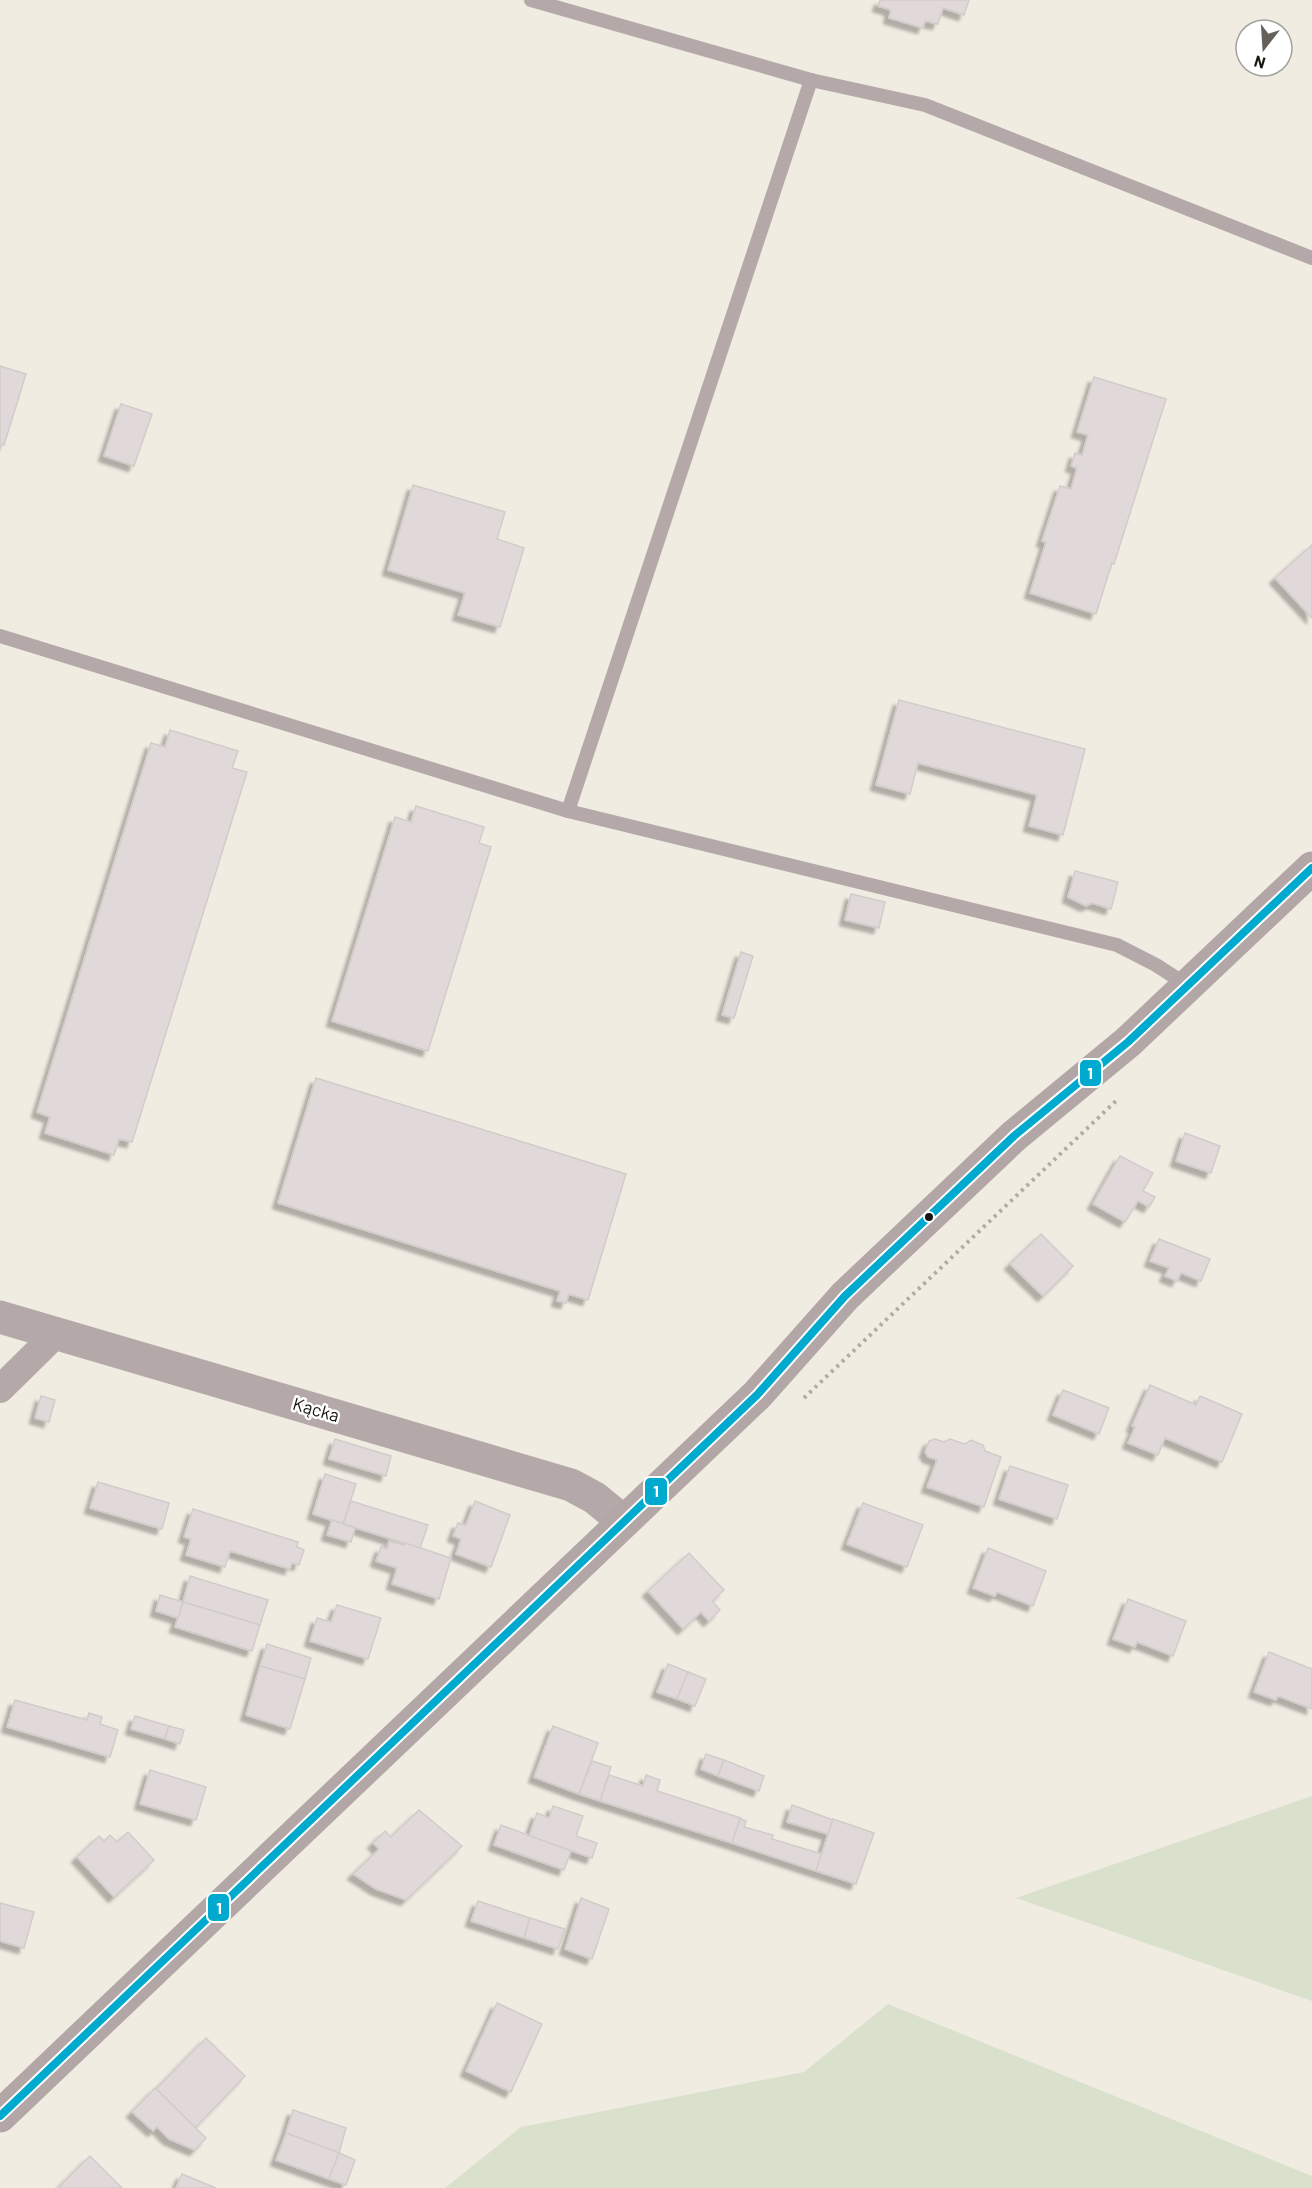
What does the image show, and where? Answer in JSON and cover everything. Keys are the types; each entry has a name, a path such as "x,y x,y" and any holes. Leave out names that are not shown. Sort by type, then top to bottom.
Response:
{"main road":[{"path":"0,2116 757,1395 845,1296 876,1266 1014,1136 1128,1042 1312,868"}],"street":[{"name":"Kącka","path":"0,1317 570,1485 595,1498 623,1521"},
{"path":"0,1389 56,1334"}],"lane":[{"path":"531,0 811,80 925,105 1312,258"},
{"path":"568,812 811,80"},
{"path":"0,636 568,812 1117,945 1156,965 1187,985"}],"path":[{"path":"801,1401 1125,1092"}],"green space":[{"path":"1312,1796 1312,2001 1016,1898"},
{"path":"888,2004 1312,2176 1312,2188 445,2188 521,2127 804,2072"}],"building":[{"path":"880,0 969,0 964,15 943,8 938,24 925,21 923,28 889,18 891,10 878,6"},
{"path":"0,366 26,374 4,445 0,444"},
{"path":"1094,377 1166,399 1096,614 1030,593 1046,542 1042,541 1060,486 1071,489 1077,468 1071,466 1075,453 1082,455 1088,435 1077,432"},
{"path":"121,404 152,414 134,466 104,456"},
{"path":"413,485 505,512 497,539 524,548 500,627 458,615 465,593 388,570"},
{"path":"1312,545 1312,618 1275,578"},
{"path":"899,700 1085,749 1063,835 1029,826 1037,795 918,763 910,794 876,785"},
{"path":"170,730 238,751 232,768 247,772 132,1142 119,1139 114,1155 45,1133 50,1117 37,1112 151,743 165,747"},
{"path":"416,806 484,827 479,843 491,847 428,1051 332,1021 395,817 411,822"},
{"path":"1075,871 1118,882 1111,909 1092,903 1086,906 1068,897"},
{"path":"851,894 885,902 879,928 845,920"},
{"path":"741,952 753,956 734,1018 722,1015"},
{"path":"316,1078 626,1174 588,1300 569,1294 566,1303 557,1301 560,1291 278,1203"},
{"path":"1185,1133 1220,1146 1211,1173 1176,1161"},
{"path":"1120,1156 1153,1173 1143,1191 1155,1197 1149,1207 1138,1201 1125,1222 1093,1204"},
{"path":"1041,1234 1073,1266 1043,1296 1010,1264"},
{"path":"1159,1239 1210,1259 1201,1281 1181,1273 1177,1281 1165,1276 1169,1268 1150,1261"},
{"path":"1150,1385 1196,1405 1200,1396 1242,1414 1222,1462 1165,1438 1158,1455 1128,1443 1135,1427 1132,1426"},
{"path":"1063,1390 1109,1408 1099,1434 1053,1415"},
{"path":"41,1396 55,1400 49,1422 35,1418"},
{"path":"335,1439 391,1456 386,1476 329,1459"},
{"path":"935,1439 944,1442 950,1439 965,1444 971,1440 983,1445 985,1451 1001,1457 984,1507 927,1487 937,1460 928,1457 925,1452 929,1441"},
{"path":"1010,1466 1068,1485 1057,1519 999,1499"},
{"path":"325,1474 356,1484 343,1524 313,1514"},
{"path":"98,1482 169,1503 162,1529 90,1508"},
{"path":"351,1501 428,1525 420,1548 343,1524"},
{"path":"475,1501 510,1515 491,1567 456,1554 461,1539 453,1536 458,1523 466,1525"},
{"path":"863,1503 923,1525 907,1567 847,1544"},
{"path":"193,1509 298,1542 297,1547 304,1550 299,1565 292,1563 290,1569 230,1551 225,1567 186,1555 191,1539 184,1537"},
{"path":"332,1520 355,1528 351,1542 327,1535"},
{"path":"389,1541 404,1545 405,1543 451,1558 439,1599 392,1584 397,1568 376,1561 381,1547 387,1549"},
{"path":"988,1548 1046,1571 1033,1606 997,1592 995,1596 973,1588"},
{"path":"689,1553 724,1590 712,1601 720,1610 709,1621 701,1612 683,1629 648,1591"},
{"path":"190,1576 268,1600 260,1625 183,1602"},
{"path":"160,1595 183,1602 178,1618 156,1611"},
{"path":"1128,1599 1186,1621 1173,1656 1137,1642 1135,1647 1113,1639"},
{"path":"183,1602 260,1625 252,1651 175,1627"},
{"path":"337,1605 381,1618 368,1659 310,1641 317,1618 331,1622"},
{"path":"267,1644 311,1658 305,1679 260,1666"},
{"path":"1269,1652 1312,1669 1312,1709 1278,1696 1276,1700 1254,1692"},
{"path":"668,1664 688,1672 677,1699 657,1692"},
{"path":"260,1666 305,1679 290,1729 246,1715"},
{"path":"688,1672 706,1679 695,1706 677,1699"},
{"path":"15,1700 87,1720 89,1713 102,1717 100,1724 118,1730 110,1757 7,1727"},
{"path":"135,1716 169,1726 165,1739 131,1729"},
{"path":"169,1726 184,1730 180,1744 165,1739"},
{"path":"553,1726 598,1743 579,1794 534,1777"},
{"path":"706,1754 724,1760 718,1776 701,1769"},
{"path":"724,1760 764,1776 759,1791 718,1776"},
{"path":"592,1761 611,1767 600,1801 579,1794"},
{"path":"150,1770 206,1787 196,1820 140,1804"},
{"path":"609,1775 643,1786 646,1775 660,1780 657,1791 741,1818 732,1843 600,1801"},
{"path":"792,1805 833,1820 828,1834 787,1822"},
{"path":"553,1806 583,1816 576,1836 597,1843 592,1858 529,1836 537,1813 549,1818"},
{"path":"419,1810 462,1846 406,1900 376,1889 353,1874 379,1849 373,1843 385,1831 391,1837"},
{"path":"740,1819 746,1821 744,1827 773,1835 772,1839 822,1854 816,1871 732,1843"},
{"path":"833,1819 874,1833 856,1884 816,1871"},
{"path":"501,1825 571,1851 564,1870 494,1845"},
{"path":"128,1832 154,1860 114,1897 77,1857 99,1836 104,1841 110,1835 117,1842"},
{"path":"581,1898 609,1909 592,1959 565,1949"},
{"path":"478,1901 530,1918 524,1938 471,1921"},
{"path":"0,1903 34,1912 24,1948 0,1941"},
{"path":"530,1918 565,1929 558,1949 524,1938"},
{"path":"497,2003 542,2024 511,2092 466,2071"},
{"path":"206,2038 245,2076 195,2128 156,2089"},
{"path":"155,2088 206,2138 195,2150 169,2139 157,2127 153,2131 132,2112"},
{"path":"293,2110 346,2128 339,2153 286,2133"},
{"path":"286,2133 339,2153 329,2179 276,2160"},
{"path":"339,2153 355,2160 346,2185 329,2179"},
{"path":"90,2156 122,2188 58,2188"},
{"path":"182,2174 216,2188 176,2188"}],"transit line":[{"name":"1","path":"0,2116 757,1395 845,1296 1014,1136 1128,1042 1312,868"}]}
